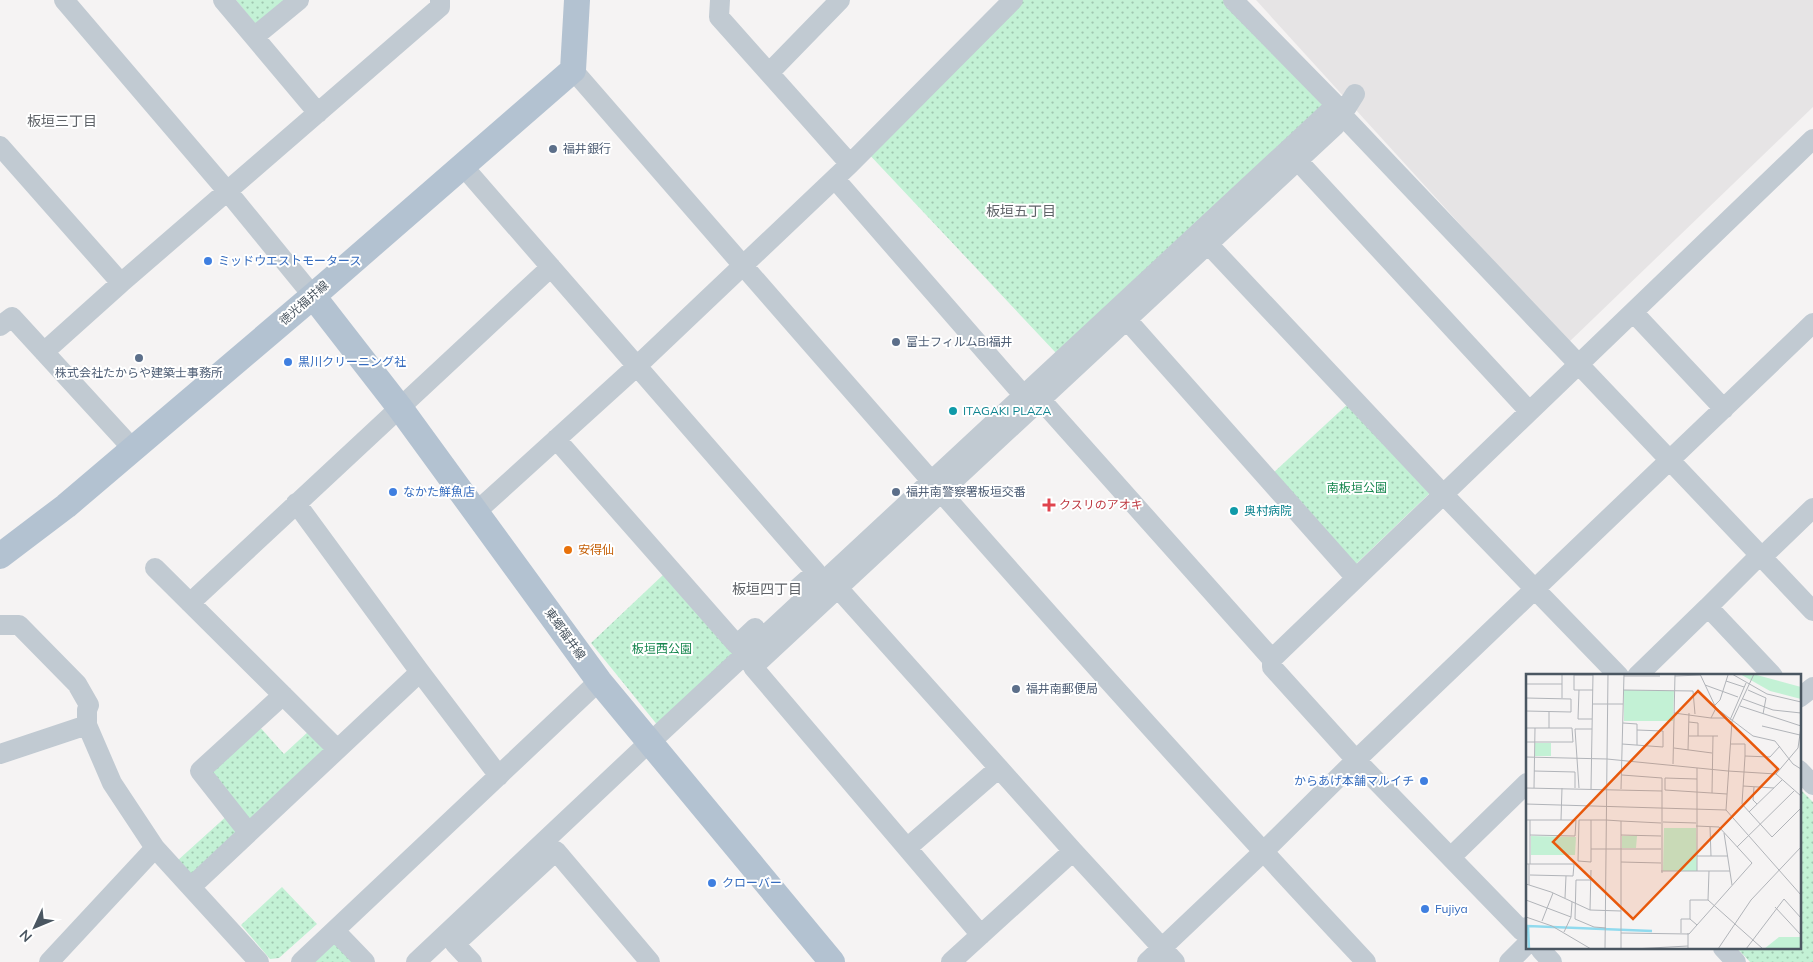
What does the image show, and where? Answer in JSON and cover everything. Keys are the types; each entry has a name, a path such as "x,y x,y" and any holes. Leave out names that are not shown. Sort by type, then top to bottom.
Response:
{"main road":[{"path":"572,70 577,0"},
{"name":"徳光福井線","path":"0,556 66,506 313,296 572,70"},
{"name":"東郷福井線","path":"313,296 400,408 599,681 832,962"}],"street":[{"path":"64,0 228,192 313,296"},
{"path":"223,0 318,113"},
{"path":"254,37 298,0"},
{"path":"44,352 440,7 440,0"},
{"path":"720,0 719,16 850,164"},
{"path":"769,72 840,0"},
{"path":"476,512 637,366 835,179 1013,0"},
{"path":"1234,0 1813,611"},
{"path":"572,70 937,487 1263,852 1366,962"},
{"path":"657,736 937,487 1355,94"},
{"path":"1033,398 1127,320 1298,160 1334,126 1339,110"},
{"path":"1272,658 1813,139"},
{"path":"0,146 121,283"},
{"path":"1298,160 1530,411"},
{"path":"462,165 816,572 737,645 556,439"},
{"path":"835,179 1272,658 1272,667 1356,760 1522,931 1526,927"},
{"path":"1208,244 1443,494 1617,674"},
{"path":"190,603 550,266"},
{"path":"1633,312 1724,409"},
{"path":"0,326 12,317 133,449"},
{"path":"1127,320 1356,578"},
{"path":"1146,962 1168,955 1263,852 1356,760 1813,323"},
{"path":"937,487 837,587 753,667 981,935"},
{"path":"296,503 499,776"},
{"path":"1639,674 1813,508"},
{"path":"155,568 337,749"},
{"path":"837,587 1168,955"},
{"path":"1708,607 1771,674"},
{"path":"0,626 19,625 78,684 89,705 87,725 112,783 155,848 259,962"},
{"path":"191,886 420,672"},
{"path":"301,962 599,681"},
{"path":"1800,697 1813,687"},
{"path":"248,832 200,771 283,695"},
{"path":"0,754 87,725"},
{"path":"416,962 641,750"},
{"path":"907,848 998,768"},
{"path":"1800,771 1813,785"},
{"path":"1451,857 1526,784"},
{"path":"49,962 155,848"},
{"path":"472,962 455,944 556,851 650,962"},
{"path":"952,962 1073,851"},
{"path":"338,934 365,962"},
{"path":"1509,962 1526,945"},
{"path":"1541,950 1552,962"},
{"path":"1725,950 1736,962"}],"shaded area":[{"path":"1256,0 1813,0 1813,107 1568,343"}],"green space":[{"path":"236,0 288,0 257,26"},
{"path":"1013,0 1233,0 1330,100 1056,353 865,150"},
{"name":"南板垣公園","path":"1351,401 1433,490 1354,566 1272,474"},
{"name":"板垣西公園","path":"664,574 736,656 659,727 591,643"},
{"path":"258,725 284,754 310,730 328,750 249,823 207,770"},
{"path":"1800,789 1813,802 1813,962 1750,962 1739,950 1800,950"},
{"path":"229,814 241,830 190,876 177,861"},
{"path":"282,887 317,924 279,958 270,959 241,925"},
{"path":"338,940 358,962 313,962"}],"place":[{"name":"福井銀行","path":"553,149"},
{"name":"ミッドウエストモータース","path":"208,261"},
{"name":"富士フィルムBI福井","path":"896,342"},
{"name":"株式会社たからや建築士事務所","path":"139,358"},
{"name":"黒川クリーニング社","path":"288,362"},
{"name":"ITAGAKI PLAZA","path":"953,411"},
{"name":"なかた鮮魚店","path":"393,492"},
{"name":"福井南警察署板垣交番","path":"896,492"},
{"name":"クスリのアオキ","path":"1049,505"},
{"name":"奥村病院","path":"1234,511"},
{"name":"安得仙","path":"568,550"},
{"name":"福井南郵便局","path":"1016,689"},
{"name":"からあげ本舗マルイチ","path":"1424,781"},
{"name":"クローバー","path":"712,883"},
{"name":"Fujiya","path":"1425,909"}],"district":[{"name":"板垣三丁目","path":"62,121"},
{"name":"板垣五丁目","path":"1021,211"},
{"name":"板垣四丁目","path":"767,589"}]}
